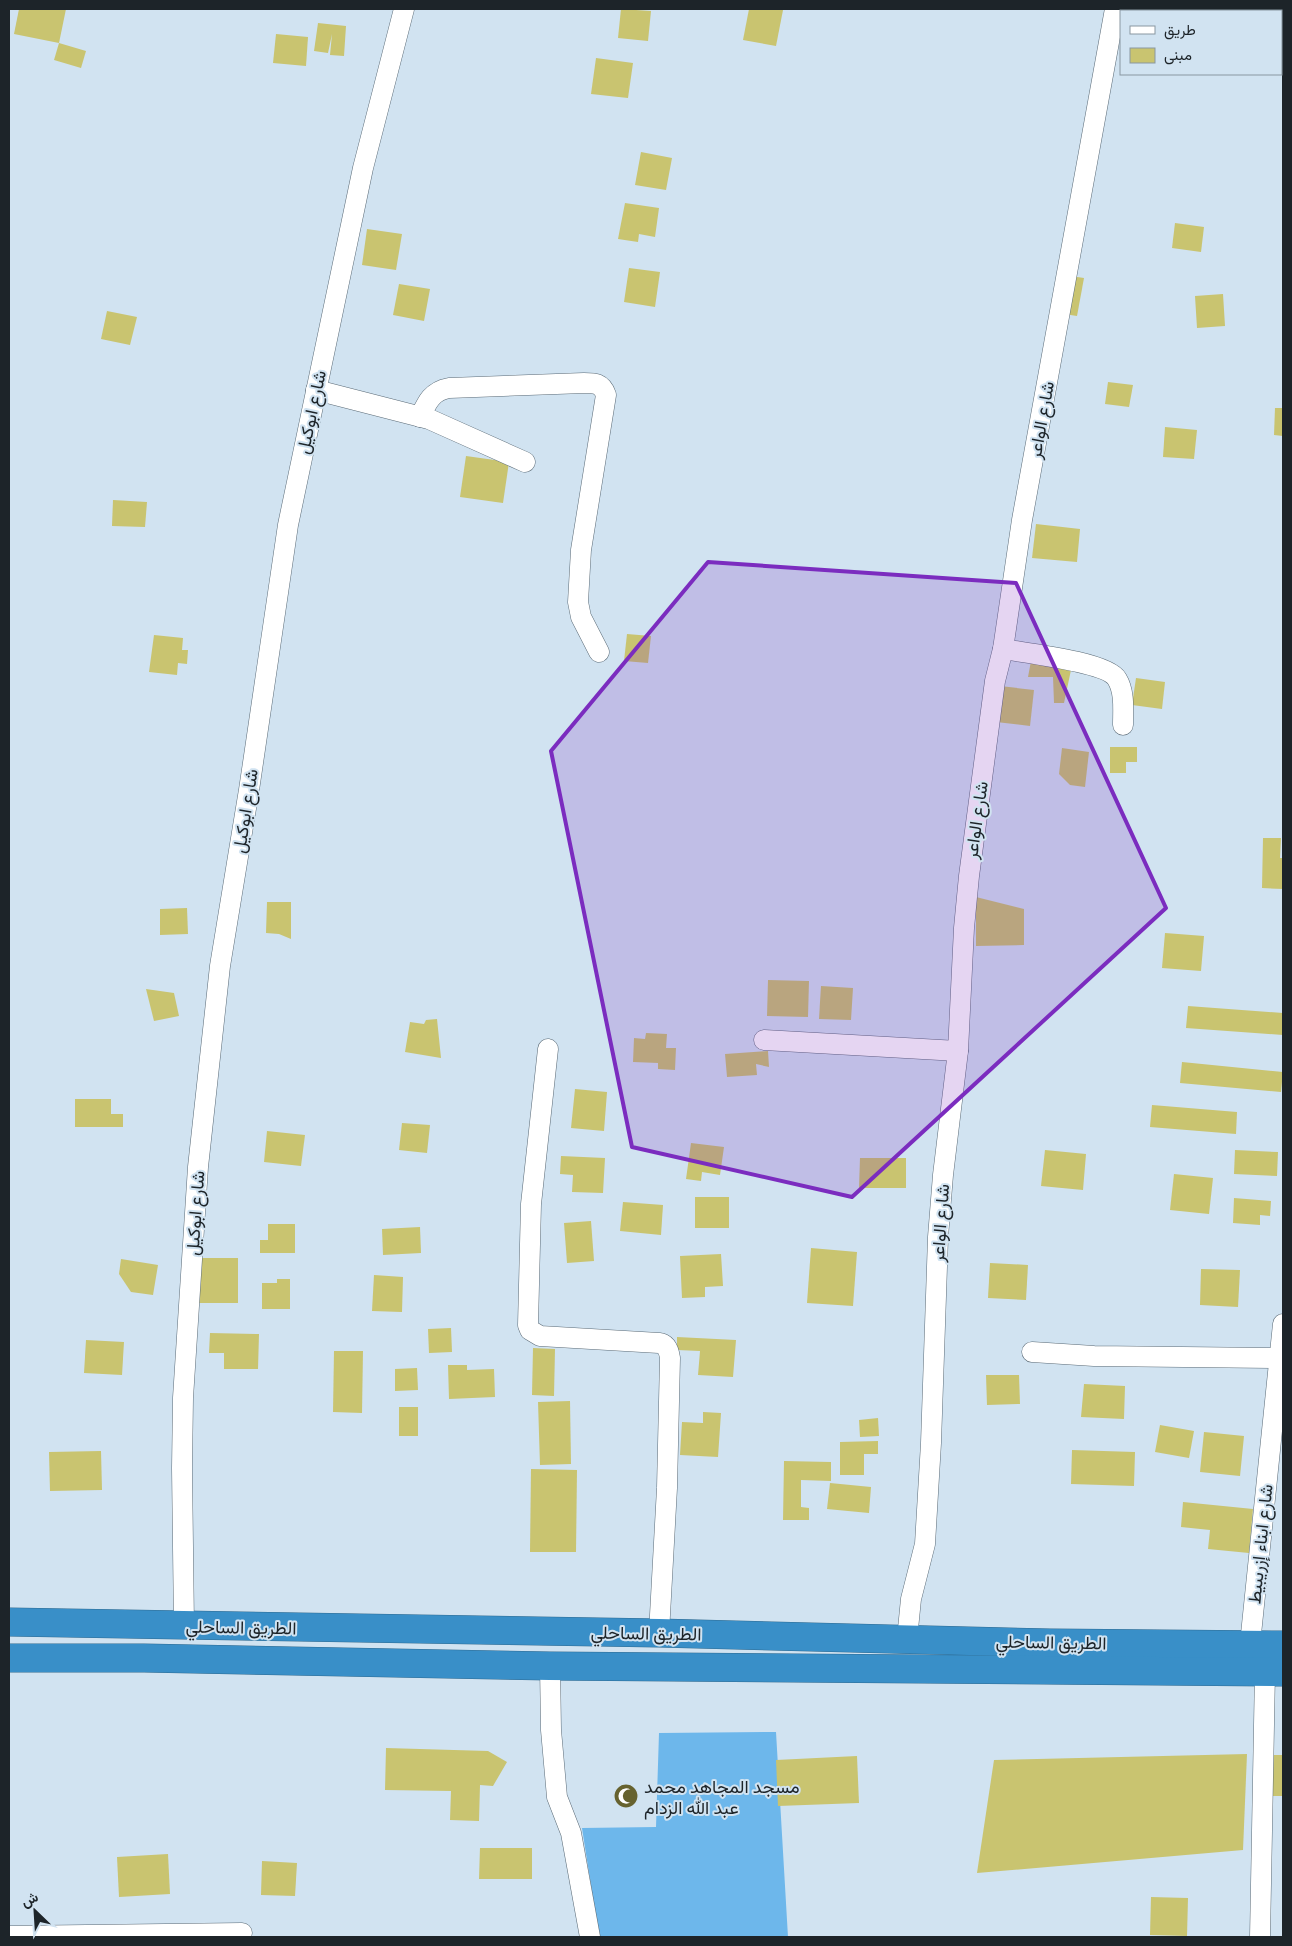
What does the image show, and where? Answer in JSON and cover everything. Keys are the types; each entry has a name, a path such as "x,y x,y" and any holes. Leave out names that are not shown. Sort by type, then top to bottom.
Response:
{"highway":[{"name":"الطريق الساحلي","path":"9,1622 1050,1643 1283,1645"},
{"name":"الطريق الساحلي","path":"9,1658 154,1658 550,1666 1274,1672"}],"street":[{"name":"شارع ابوكيل","path":"184,1626 182,1432 198,1167 220,966 288,525 363,168 404,9"},
{"name":"شارع الواعر","path":"908,1639 911,1599 924,1544 931,1443 938,1238 943,1175 958,1050 964,928 969,876 995,681 1003,649 1022,520 1115,9"},
{"path":"420,417 427,402 433,395 449,388 584,383 603,387 606,394 581,550 578,602 581,617 599,652"},
{"path":"316,390 420,417 450,428 525,462"},
{"path":"1003,649 1089,665 1113,674 1122,690 1123,725"},
{"path":"764,1040 958,1050"},
{"path":"548,1050 532,1204 528,1325 530,1330 540,1336 659,1343 665,1345 667,1349 670,1358 668,1488 659,1634"},
{"name":"شارع ابناء إزريبيط","path":"1250,1644 1283,1324"},
{"path":"1032,1352 1094,1356 1279,1358"},
{"path":"550,1666 551,1730 557,1797 571,1833 590,1937"},
{"path":"1260,1937 1274,1672"},
{"path":"9,1936 242,1933"}],"highlighted area":[{"path":"708,562 1016,583 1166,908 852,1197 632,1147 551,751"}],"shaded area":[{"path":"776,1732 788,1937 599,1937 582,1828 656,1827 659,1733"}],"building":[{"path":"19,9 66,9 59,43 14,34"},
{"path":"621,9 651,11 648,41 618,38"},
{"path":"749,9 783,10 776,46 743,40"},
{"path":"318,23 346,26 344,56 330,55 332,34 328,53 314,51"},
{"path":"276,34 308,37 306,66 273,63"},
{"path":"59,43 86,51 81,68 54,60"},
{"path":"596,58 633,63 628,98 591,94"},
{"path":"641,152 672,158 666,190 635,185"},
{"path":"625,203 659,208 655,237 639,234 638,242 618,239"},
{"path":"1175,223 1204,227 1201,252 1172,248"},
{"path":"367,229 402,234 396,270 362,265"},
{"path":"629,268 660,272 655,307 624,302"},
{"path":"1064,275 1084,278 1077,316 1057,313"},
{"path":"399,284 430,289 424,321 393,315"},
{"path":"1223,294 1225,326 1197,328 1195,296"},
{"path":"107,311 137,317 130,345 101,339"},
{"path":"1108,382 1133,385 1129,407 1105,404"},
{"path":"1275,408 1283,408 1283,436 1274,435"},
{"path":"1165,427 1197,430 1194,459 1163,457"},
{"path":"466,456 509,462 503,503 460,497"},
{"path":"113,500 147,502 145,527 112,526"},
{"path":"1036,524 1080,529 1077,562 1032,558"},
{"path":"627,634 651,636 648,663 624,661"},
{"path":"154,635 183,638 182,650 188,650 187,664 178,663 177,675 149,672"},
{"path":"1031,661 1071,670 1064,703 1054,703 1053,677 1028,677"},
{"path":"1136,678 1165,682 1162,709 1132,705"},
{"path":"1000,686 1034,690 1030,726 996,722"},
{"path":"1110,747 1137,747 1137,762 1126,762 1126,773 1110,773"},
{"path":"1062,748 1089,752 1085,787 1070,785 1059,774"},
{"path":"1263,838 1281,838 1280,858 1283,858 1283,889 1262,888"},
{"path":"976,897 1024,909 1024,945 976,946"},
{"path":"267,902 291,902 291,939 279,934 266,933"},
{"path":"187,908 188,934 160,935 160,909"},
{"path":"1165,933 1204,936 1201,971 1162,968"},
{"path":"768,980 809,981 808,1017 767,1016"},
{"path":"821,986 853,988 851,1020 819,1019"},
{"path":"146,989 174,993 179,1016 154,1021"},
{"path":"1188,1006 1283,1013 1283,1035 1186,1028"},
{"path":"437,1019 441,1058 405,1052 410,1022 424,1024 426,1020"},
{"path":"646,1033 667,1034 666,1048 676,1048 675,1070 658,1069 658,1063 633,1062 634,1038 645,1039"},
{"path":"768,1051 769,1067 756,1064 757,1075 727,1077 725,1054"},
{"path":"1182,1062 1283,1072 1281,1092 1180,1083"},
{"path":"575,1089 607,1092 604,1131 571,1128"},
{"path":"75,1099 111,1099 111,1114 123,1114 123,1127 75,1127"},
{"path":"1152,1105 1237,1112 1236,1134 1150,1127"},
{"path":"402,1123 430,1125 427,1153 399,1150"},
{"path":"267,1131 305,1135 301,1166 264,1162"},
{"path":"691,1143 724,1147 720,1175 702,1172 701,1181 686,1179"},
{"path":"1045,1150 1086,1154 1083,1190 1041,1186"},
{"path":"1235,1150 1278,1152 1277,1176 1234,1174"},
{"path":"561,1156 605,1158 603,1193 572,1192 573,1175 560,1174"},
{"path":"860,1158 906,1158 906,1188 859,1188"},
{"path":"1174,1174 1213,1178 1209,1214 1170,1210"},
{"path":"695,1197 729,1197 729,1228 695,1228"},
{"path":"1234,1198 1271,1201 1270,1216 1260,1215 1260,1225 1233,1223"},
{"path":"623,1202 663,1205 661,1235 620,1231"},
{"path":"591,1221 594,1261 567,1263 564,1223"},
{"path":"268,1224 295,1224 295,1253 260,1253 260,1240 268,1240"},
{"path":"420,1227 421,1253 383,1255 382,1229"},
{"path":"811,1248 857,1252 853,1306 807,1303"},
{"path":"721,1254 723,1286 705,1287 705,1297 682,1298 680,1256"},
{"path":"194,1258 238,1258 238,1303 194,1303"},
{"path":"121,1259 158,1265 153,1295 131,1292 119,1274"},
{"path":"990,1263 1028,1265 1026,1300 988,1298"},
{"path":"1201,1269 1240,1270 1238,1307 1200,1305"},
{"path":"374,1275 403,1277 402,1312 372,1311"},
{"path":"277,1279 290,1279 290,1309 262,1309 262,1283 277,1283"},
{"path":"451,1328 452,1352 429,1353 428,1329"},
{"path":"210,1333 259,1334 258,1369 224,1369 224,1353 209,1353"},
{"path":"677,1337 736,1340 733,1377 698,1375 700,1351 677,1350"},
{"path":"86,1340 124,1342 122,1375 84,1373"},
{"path":"533,1348 555,1349 554,1396 532,1395"},
{"path":"334,1351 363,1351 362,1413 333,1412"},
{"path":"448,1365 467,1365 467,1370 494,1369 495,1397 449,1399"},
{"path":"417,1368 418,1390 395,1391 395,1369"},
{"path":"986,1375 1019,1375 1020,1404 987,1405"},
{"path":"1084,1384 1125,1386 1124,1419 1081,1417"},
{"path":"570,1401 571,1464 540,1465 538,1402"},
{"path":"399,1407 418,1407 418,1436 399,1436"},
{"path":"703,1412 721,1413 718,1457 680,1455 682,1422 703,1423"},
{"path":"878,1418 879,1436 860,1437 859,1420"},
{"path":"1160,1425 1194,1431 1189,1458 1155,1452"},
{"path":"1204,1432 1244,1436 1240,1476 1200,1472"},
{"path":"878,1441 878,1454 864,1454 864,1475 840,1475 840,1442"},
{"path":"1072,1450 1135,1452 1134,1486 1071,1484"},
{"path":"101,1451 102,1490 50,1491 49,1452"},
{"path":"784,1461 831,1462 831,1481 801,1480 801,1507 809,1508 809,1520 783,1520"},
{"path":"531,1469 577,1470 576,1552 530,1552"},
{"path":"830,1483 871,1487 869,1513 827,1509"},
{"path":"1183,1502 1253,1509 1249,1553 1208,1549 1210,1530 1181,1527"},
{"path":"386,1748 488,1751 507,1762 493,1786 480,1785 479,1821 450,1820 451,1791 385,1790"},
{"path":"1247,1754 1243,1850 977,1873 994,1760"},
{"path":"1271,1755 1283,1755 1283,1796 1272,1796"},
{"path":"857,1756 859,1803 778,1806 776,1760"},
{"path":"480,1848 532,1848 532,1879 479,1879"},
{"path":"168,1854 170,1894 119,1897 117,1857"},
{"path":"262,1861 297,1863 295,1896 261,1895"},
{"path":"1151,1897 1188,1898 1187,1936 1150,1935"}],"place":[{"name":"مسجد المجاهد محمد عبد الله الزدام","path":"626,1796"}]}
